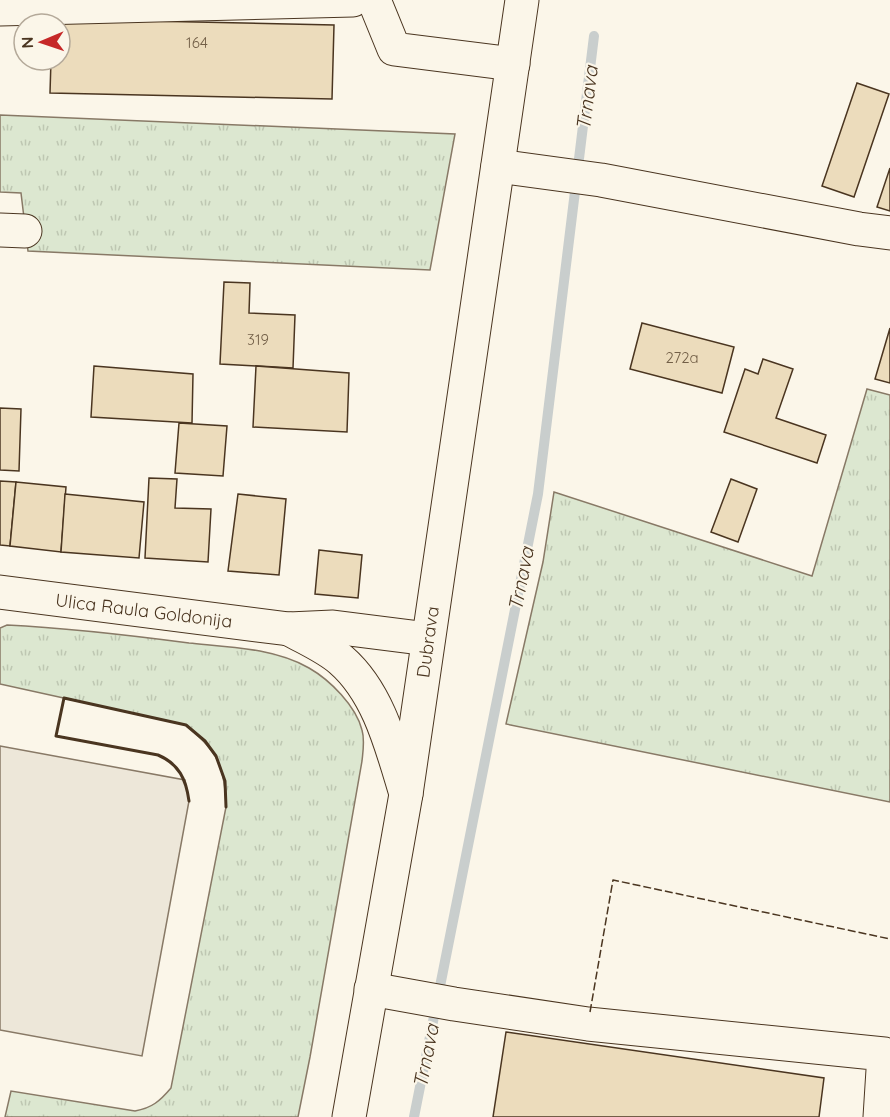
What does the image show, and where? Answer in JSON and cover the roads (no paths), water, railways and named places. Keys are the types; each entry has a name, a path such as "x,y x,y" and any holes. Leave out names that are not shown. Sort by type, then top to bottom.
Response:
{"main road":[{"path":"0,9 352,0"},
{"path":"374,0 394,49 513,64"},
{"name":"Dubrava","path":"349,1117 406,794 522,0"},
{"path":"498,166 585,178 890,233"},
{"name":"Ulica Raula Goldonija","path":"0,592 289,629 333,627 429,639"},
{"name":"Ulica Raula Goldonija","path":"289,629 326,649 341,661 369,695 382,722 406,794"},
{"path":"371,989 440,1002 588,1024 884,1054 880,1117"}],"waterway":[{"name":"Trnava","path":"414,1117 538,494 594,36"}]}
